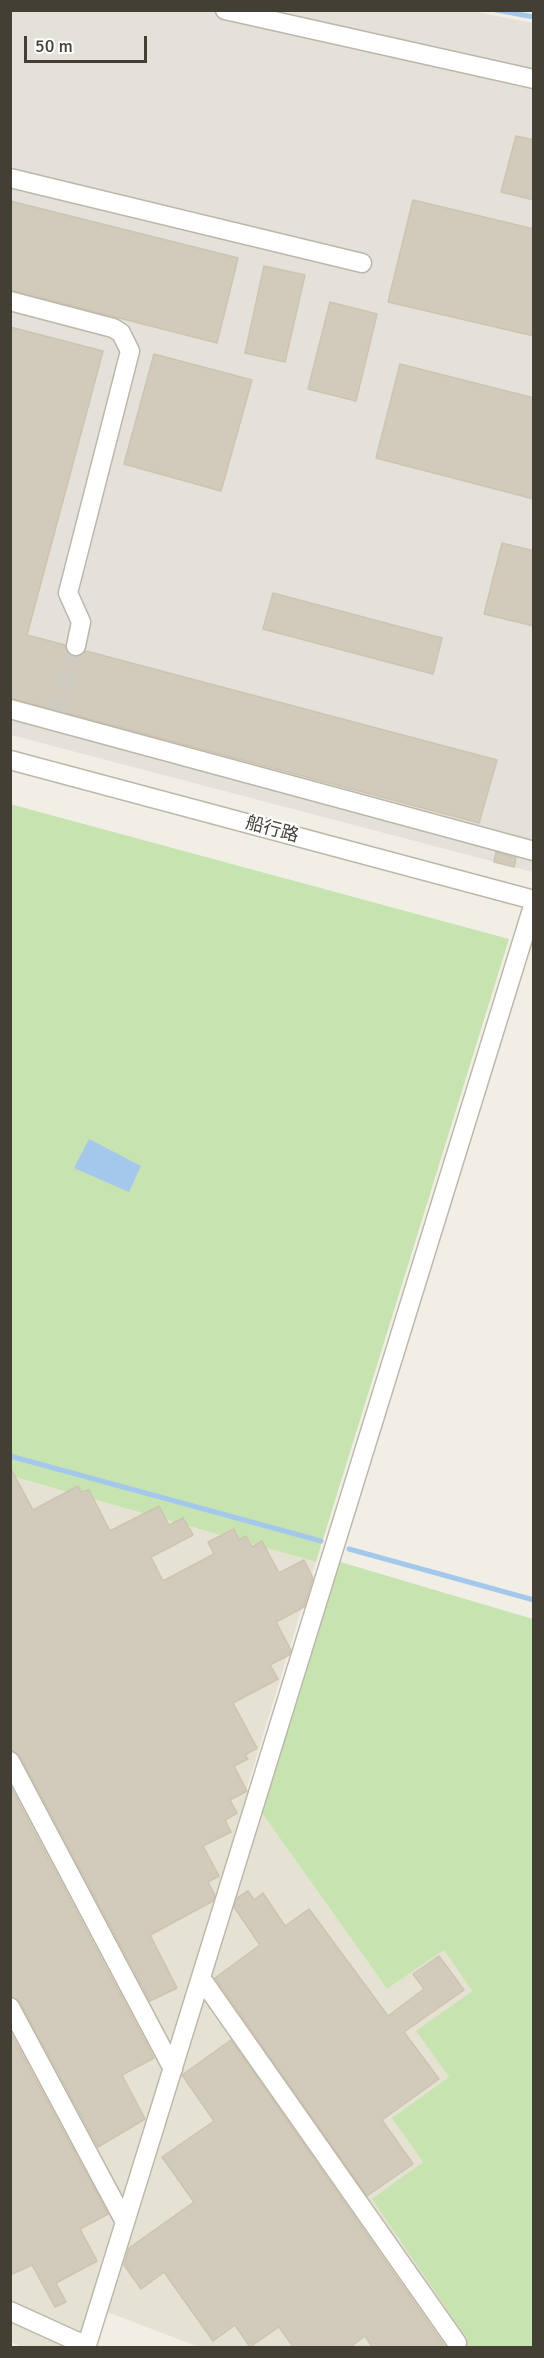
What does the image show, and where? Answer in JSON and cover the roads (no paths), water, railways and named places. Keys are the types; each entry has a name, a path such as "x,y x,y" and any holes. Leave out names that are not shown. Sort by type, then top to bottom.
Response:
{"street":[{"path":"225,10 534,79"},
{"path":"10,178 362,263"},
{"path":"10,301 113,328 121,333 130,351 69,592 81,622 76,646"},
{"path":"10,710 55,718 534,851"},
{"name":"船行路","path":"10,760 534,901"},
{"path":"10,2312 87,2347 534,901"},
{"path":"10,1761 173,2069"},
{"path":"201,1978 457,2343"},
{"path":"10,2007 125,2222"}],"water":[{"path":"89,1139 141,1166 129,1192 74,1168"}],"waterway":[{"path":"496,10 534,17"},
{"path":"10,1456 321,1541"},
{"path":"349,1549 534,1600"}],"tunnel":[{"path":"56,714 76,646"}]}
